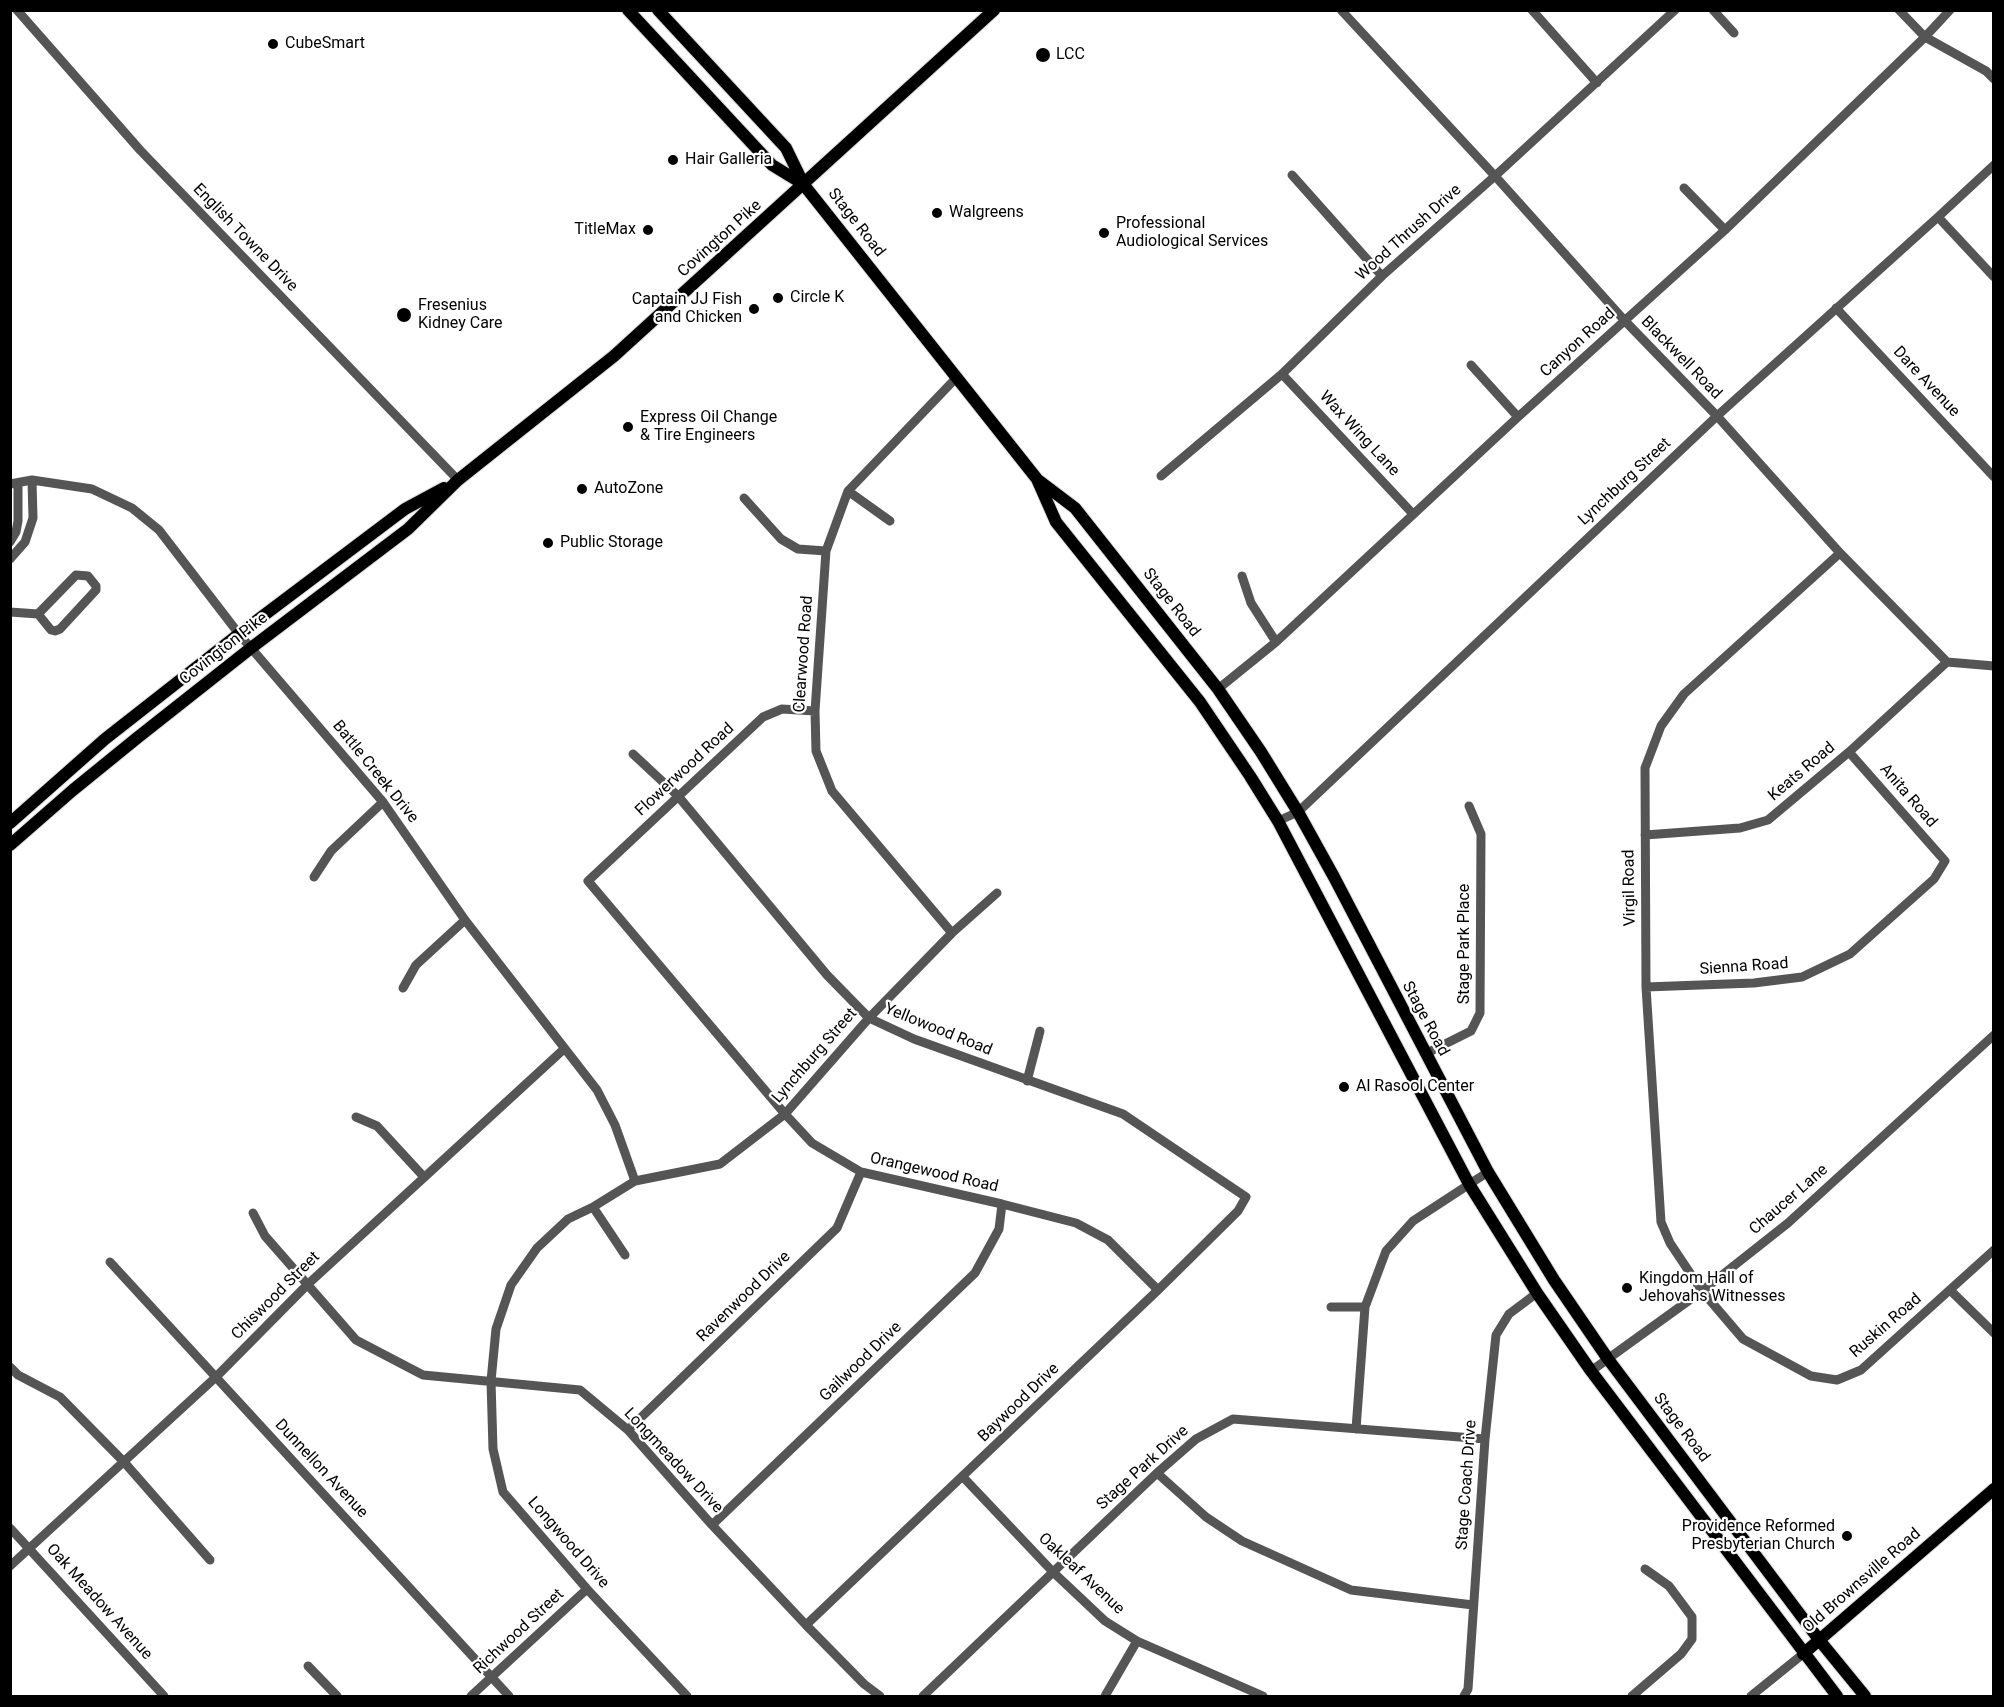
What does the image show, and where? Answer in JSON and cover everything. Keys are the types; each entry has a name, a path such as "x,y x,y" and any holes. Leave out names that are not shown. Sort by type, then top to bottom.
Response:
{"main road":[{"name":"Stage Road","path":"628,10 772,165 804,185"},
{"name":"Stage Road","path":"658,10 786,148 804,185 1037,479 1056,522 1200,702 1278,821 1469,1184 1537,1293 1591,1371 1837,1696"},
{"name":"Covington Pike","path":"10,845 73,790 251,648 408,529 458,480 614,356 994,10"},
{"name":"Stage Road","path":"1037,479 1075,508 1218,689 1298,812 1488,1172 1554,1280 1608,1359 1864,1696"},
{"name":"Covington Pike","path":"10,822 105,740 239,634 405,509 458,480"},
{"name":"Old Brownsville Road","path":"1803,1654 1994,1489"}],"street":[{"name":"English Towne Drive","path":"17,10 140,150 458,480"},
{"name":"Blackwell Road","path":"1341,10 1625,321 1717,416 1840,554 1947,662"},
{"path":"1532,10 1597,83"},
{"name":"Wood Thrush Drive","path":"1161,476 1282,374 1382,276 1495,176 1675,10"},
{"path":"1713,10 1734,33"},
{"path":"1899,10 1925,37 1986,71 1994,79"},
{"name":"Canyon Road","path":"1218,689 1276,642 1518,417 1725,230 1925,37 1950,10"},
{"name":"Lynchburg Street","path":"1278,821 1298,812 1717,416 1994,165"},
{"path":"1292,175 1382,276"},
{"path":"1684,189 1725,230"},
{"path":"1938,217 1994,277"},
{"name":"Dare Avenue","path":"1836,308 1994,477"},
{"path":"1471,365 1518,417"},
{"name":"Wax Wing Lane","path":"1282,374 1413,514"},
{"name":"Clearwood Road","path":"952,933 832,791 816,751 815,711 826,550 848,491 957,377"},
{"path":"10,559 26,542 33,518 32,480"},
{"name":"Battle Creek Drive","path":"14,483 32,480 92,489 132,508 159,530 239,634 383,802 465,920 597,1090 615,1125 635,1181"},
{"path":"10,542 16,532 18,521 14,483"},
{"path":"848,491 890,521"},
{"path":"744,498 781,539 798,549 826,550"},
{"name":"Virgil Road","path":"1702,1291 1670,1243 1661,1222 1646,987 1645,768 1661,726 1684,694 1840,554"},
{"path":"10,612 38,614 51,630 56,631 96,590 96,586 88,576 76,575 38,614"},
{"path":"1242,576 1251,603 1276,642"},
{"path":"1947,662 1994,666"},
{"name":"Keats Road","path":"1645,835 1740,828 1768,820 1849,752 1947,662"},
{"name":"Flowerwood Road","path":"588,881 764,717 782,709 815,711"},
{"name":"Anita Road","path":"1849,752 1944,861"},
{"name":"Yellowood Road","path":"633,754 678,796 827,975 869,1018 914,1039 1123,1114 1246,1197"},
{"path":"314,877 331,851 383,802"},
{"name":"Stage Park Place","path":"1425,1054 1471,1031 1480,1013 1481,834 1469,806"},
{"name":"Sienna Road","path":"1646,987 1755,983 1802,977 1850,954 1934,879 1944,861"},
{"name":"Orangewood Road","path":"588,881 812,1143 861,1172 1076,1223 1108,1240 1158,1290"},
{"name":"Lynchburg Street","path":"491,1381 496,1329 511,1285 537,1248 568,1219 593,1207 635,1181 720,1164 786,1114 869,1018 952,933 997,893"},
{"path":"403,988 416,965 465,920"},
{"path":"1028,1081 1041,1031"},
{"name":"Chaucer Lane","path":"1591,1371 1702,1291 1788,1223 1994,1035"},
{"name":"Chiswood Street","path":"10,1566 216,1377 307,1285 564,1049"},
{"path":"356,1117 377,1126 424,1178"},
{"name":"Ravenwood Drive","path":"628,1430 837,1228 861,1172"},
{"path":"1356,1429 1365,1307 1386,1251 1413,1221 1488,1172"},
{"name":"Baywood Drive","path":"806,1625 1158,1290 1238,1211 1246,1197"},
{"name":"Gailwood Drive","path":"712,1525 975,1273 999,1229 1002,1204"},
{"path":"593,1207 625,1255"},
{"name":"Longmeadow Drive","path":"253,1213 265,1236 356,1340 423,1375 580,1390 628,1430 712,1525 806,1625 864,1684 880,1696"},
{"name":"Ruskin Road","path":"1702,1291 1743,1339 1811,1376 1837,1380 1861,1370 1994,1250"},
{"name":"Dunnellon Avenue","path":"110,1262 509,1696"},
{"path":"1950,1290 1994,1333"},
{"name":"Stage Coach Drive","path":"1464,1696 1468,1689 1485,1439 1496,1335 1509,1314 1537,1293"},
{"path":"1331,1307 1365,1307"},
{"path":"10,1367 18,1375 60,1397 124,1462 210,1560"},
{"name":"Longwood Drive","path":"491,1381 493,1449 503,1492 587,1589 687,1696"},
{"name":"Stage Park Drive","path":"923,1696 1157,1473 1196,1439 1233,1419 1485,1439"},
{"path":"1157,1473 1206,1517 1242,1542 1351,1590 1473,1605"},
{"name":"Oakleaf Avenue","path":"963,1477 1053,1572 1105,1621 1137,1641 1263,1696"},
{"name":"Oak Meadow Avenue","path":"10,1528 164,1696"},
{"path":"1632,1696 1643,1692 1681,1654 1692,1639 1692,1617 1669,1586 1645,1569"},
{"name":"Richwood Street","path":"471,1696 587,1589"},
{"path":"1105,1696 1137,1641"},
{"name":"Old Brownsville Road","path":"1751,1696 1803,1654"},
{"path":"308,1666 336,1696"}],"place":[{"name":"CubeSmart","path":"273,44"},
{"name":"LCC","path":"1043,55"},
{"name":"Hair Galleria","path":"673,160"},
{"name":"Walgreens","path":"937,213"},
{"name":"TitleMax","path":"648,230"},
{"name":"Professional Audiological Services","path":"1104,233"},
{"name":"Circle K","path":"778,298"},
{"name":"Captain JJ Fish and Chicken","path":"754,309"},
{"name":"Fresenius Kidney Care","path":"404,315"},
{"name":"Express Oil Change & Tire Engineers","path":"628,427"},
{"name":"AutoZone","path":"582,489"},
{"name":"Public Storage","path":"548,543"},
{"name":"Al Rasool Center","path":"1344,1087"},
{"name":"Kingdom Hall of Jehovahs Witnesses","path":"1627,1288"},
{"name":"Providence Reformed Presbyterian Church","path":"1847,1536"}]}
